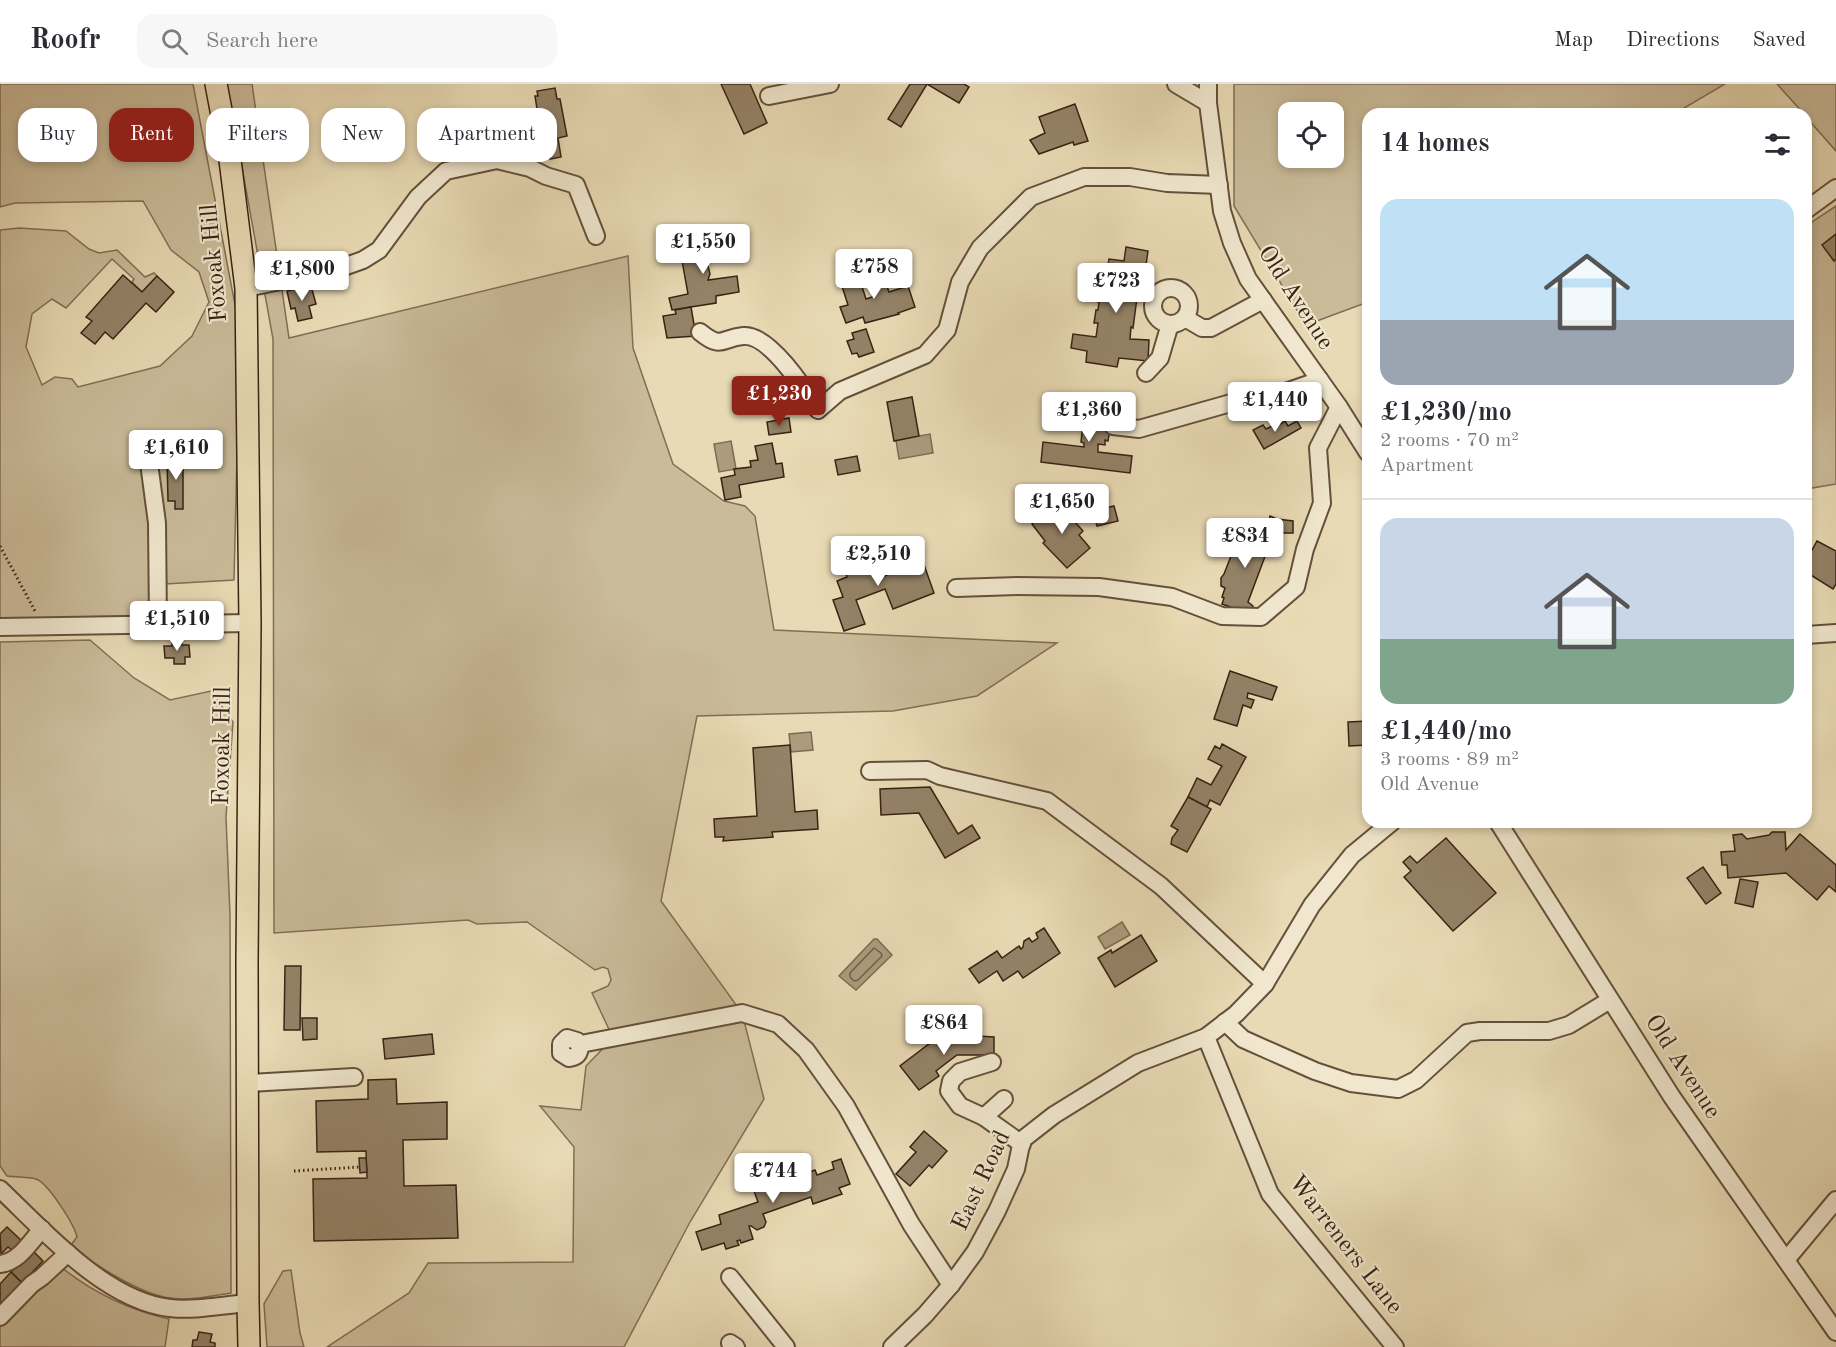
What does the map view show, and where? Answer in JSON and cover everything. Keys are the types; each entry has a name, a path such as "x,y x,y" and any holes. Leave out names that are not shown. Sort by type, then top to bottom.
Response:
{"main road":[{"name":"Foxoak Hill","path":"216,84 229,152 246,288 250,623 249,1347"}],"street":[{"path":"769,96 830,84"},
{"path":"1176,84 1208,103"},
{"name":"Old Avenue","path":"1208,84 1208,103 1222,211 1232,243 1248,279 1339,407 1362,443"},
{"path":"246,288 334,270 363,260 379,250 418,197 446,171 497,160 530,168 546,176 576,185 596,236"},
{"path":"700,332 710,340 721,343 745,335 765,343 800,382 818,410 840,392 925,355 947,330 960,282 980,248 1031,197 1084,177 1130,177 1167,183 1219,185"},
{"path":"1812,206 1836,188"},
{"path":"1146,373 1157,364 1177,321 1202,328 1211,328 1263,300"},
{"path":"1113,426 1139,429 1252,397 1283,393 1320,380"},
{"path":"956,588 1099,587 1172,597 1222,616 1262,616 1296,586 1305,549 1322,503 1318,448 1339,407"},
{"path":"149,463 159,568 158,623"},
{"path":"0,627 250,623"},
{"path":"1812,635 1836,633"},
{"path":"870,771 927,770 940,776 1047,801 1161,886 1265,984"},
{"path":"1206,1037 1265,984 1312,905 1352,855 1385,828"},
{"name":"Old Avenue","path":"1502,828 1672,1097 1836,1332"},
{"path":"1225,1022 1243,1039 1315,1071 1351,1083 1398,1089 1416,1080 1467,1034 1480,1031 1549,1031 1569,1025 1611,1000"},
{"path":"580,1045 742,1012 778,1024 806,1050 846,1106 911,1224 951,1285"},
{"name":"East Road","path":"891,1347 925,1315 975,1252 1016,1168 1022,1140 1054,1115 1137,1063 1206,1037"},
{"name":"Warreners Lane","path":"1206,1037 1270,1194 1395,1347"},
{"path":"992,1062 960,1072 951,1081 950,1091 954,1101 960,1106 984,1118 1022,1144"},
{"path":"248,1083 354,1077"},
{"path":"984,1118 1004,1099"},
{"path":"0,1190 68,1253 109,1284 156,1306 188,1309 248,1303"},
{"path":"1786,1260 1836,1200"},
{"path":"0,1264 12,1261 18,1256 42,1229"},
{"path":"0,1317 32,1284 68,1253"},
{"path":"730,1277 786,1347"}],"path":[{"path":"0,546 43,626"},
{"path":"294,1172 360,1167"}],"shaded area":[{"path":"0,84 193,84 206,162 208,162 236,310 238,413 234,580 165,584 148,623 0,627 0,230 19,228 66,231 89,249 99,253 117,250 145,277 154,273 157,276 142,292 132,282 134,279 112,259 66,308 52,299 32,314 26,347 42,385 55,377 72,379 78,387 160,366 192,336 209,302 199,272 171,250 143,201 15,203 0,207"},
{"path":"227,84 252,84 255,108 231,108"},
{"path":"1234,84 1725,84 1684,108 1362,108 1362,304 1306,325 1234,206"},
{"path":"1777,84 1836,84 1836,151 1812,124 1812,108 1799,108"},
{"path":"241,162 263,162 289,338 628,256 633,348 673,464 724,501 745,506 755,516 774,630 1057,643 977,696 893,711 697,716 661,901 742,1013 764,1099 690,1222 624,1347 327,1347 409,1293 428,1263 573,1262 574,1147 540,1106 581,1110 586,1066 613,1038 592,993 608,986 611,980 608,969 603,967 595,970 527,922 477,924 468,920 274,933 273,339"},
{"path":"1836,206 1836,484 1812,488 1812,222"},
{"path":"90,640 134,678 170,700 211,691 233,722 226,817 230,915 231,1293 193,1299 170,1298 146,1291 118,1278 71,1245 77,1237 75,1231 60,1205 41,1182 33,1178 7,1176 0,1166 0,642"},
{"path":"55,1262 81,1282 108,1298 137,1310 169,1319 165,1347 0,1347 0,1321"},
{"path":"291,1270 304,1347 267,1347 264,1304 283,1271"}],"water":[{"path":"930,434 933,453 899,459 896,440"},
{"path":"731,441 736,469 719,472 714,444"},
{"path":"811,732 813,750 791,752 789,734"},
{"path":"1122,922 1130,935 1105,949 1098,937"},
{"path":"874,939 877,939 892,955 856,990 839,976"}],"building":[{"path":"721,84 750,84 767,123 744,134"},
{"path":"910,84 927,84 901,127 888,119"},
{"path":"927,84 964,84 969,87 959,103"},
{"path":"555,88 557,99 560,99 567,136 558,138 561,157 557,158 557,108 537,108 535,96 538,96 537,91"},
{"path":"1075,104 1088,141 1074,145 1073,142 1039,154 1030,140 1045,133 1039,117"},
{"path":"1836,234 1836,259 1834,261 1822,245"},
{"path":"724,239 728,256 701,261 702,264 708,266 710,274 708,280 737,276 739,292 716,296 716,303 672,310 669,298 688,294 679,244"},
{"path":"1126,247 1148,251 1146,265 1135,264 1133,274 1140,275 1130,339 1149,340 1148,361 1119,358 1117,367 1086,362 1087,351 1071,348 1073,334 1096,337 1098,323 1094,323 1099,302 1090,300 1088,295 1091,292 1100,292 1100,271 1107,271 1109,259 1124,261"},
{"path":"858,274 866,299 875,296 870,279 883,275 889,292 908,286 915,307 865,323 863,317 846,323 840,307 848,305 840,280"},
{"path":"123,275 142,292 157,276 174,292 156,312 146,303 113,339 105,332 95,344 81,333 92,321 86,317"},
{"path":"311,286 316,304 309,306 312,318 298,321 295,308 291,309 287,291"},
{"path":"691,307 696,336 667,338 663,316 676,314 675,310"},
{"path":"866,329 874,352 859,357 857,353 852,354 847,341 854,339 852,333"},
{"path":"912,397 919,436 894,441 887,402"},
{"path":"1086,398 1113,402 1111,418 1105,417 1104,428 1110,428 1108,441 1105,440 1105,445 1098,444 1098,452 1132,456 1130,473 1041,462 1043,442 1084,447 1084,443 1081,442"},
{"path":"789,418 791,432 769,435 767,422"},
{"path":"1285,421 1288,426 1297,421 1301,428 1264,449 1253,430 1263,425 1266,429 1274,425 1275,427"},
{"path":"772,443 776,464 782,463 784,477 739,485 741,497 725,500 721,478 735,475 734,469 751,467 750,461 758,460 755,446"},
{"path":"857,456 860,471 838,475 835,460"},
{"path":"167,457 183,457 183,509 175,509 175,501 168,501"},
{"path":"1063,498 1094,513 1064,500 1058,505 1083,531 1079,535 1090,548 1067,568 1043,543 1045,541 1032,524"},
{"path":"1114,506 1118,521 1097,526 1093,511"},
{"path":"1270,516 1293,521 1293,533 1273,530 1273,527 1268,525"},
{"path":"1242,528 1252,532 1253,528 1273,535 1248,602 1253,606 1250,614 1222,604 1225,588 1221,586 1221,578"},
{"path":"1817,541 1836,551 1836,584 1833,589 1812,576 1812,550"},
{"path":"875,551 884,576 923,562 934,593 893,609 885,589 856,600 865,624 844,631 833,600 843,597 837,581 847,577 842,563"},
{"path":"172,641 182,641 182,645 189,645 190,657 185,657 185,664 174,664 174,658 165,658 164,646 172,646"},
{"path":"1230,671 1277,687 1272,700 1248,693 1247,698 1254,700 1251,708 1243,705 1237,726 1214,719"},
{"path":"1362,721 1362,745 1349,746 1348,722"},
{"path":"1222,744 1246,757 1220,805 1210,800 1207,807 1188,797 1197,778 1211,785 1222,766 1208,759 1215,746 1220,749"},
{"path":"790,745 795,812 817,810 818,829 772,832 773,837 723,841 724,837 715,837 714,819 757,816 753,748"},
{"path":"930,787 958,834 972,825 980,838 945,858 919,813 881,815 880,789"},
{"path":"1188,797 1211,809 1187,852 1171,844 1178,830 1171,826"},
{"path":"1772,832 1785,832 1786,850 1800,834 1836,865 1836,892 1829,886 1817,900 1786,873 1728,878 1727,865 1722,865 1721,852 1735,851 1733,835 1742,834 1747,839 1769,835"},
{"path":"1446,838 1496,893 1453,931 1404,877 1411,871 1403,862 1410,856 1417,863"},
{"path":"1703,867 1721,893 1706,904 1687,878"},
{"path":"1740,879 1758,882 1753,907 1735,903"},
{"path":"1044,928 1060,953 1023,978 1018,971 1003,981 997,971 979,983 969,969 997,951 1002,958 1019,946 1021,949 1024,941 1029,938 1032,942 1038,938 1036,933"},
{"path":"1141,935 1157,961 1115,987 1098,958 1111,950 1112,953"},
{"path":"285,966 301,966 300,1030 284,1030"},
{"path":"302,1018 317,1018 317,1039 303,1040"},
{"path":"957,1031 960,1035 994,1037 994,1055 957,1055 936,1071 939,1076 919,1090 900,1066 942,1034 947,1040"},
{"path":"432,1034 434,1054 385,1059 383,1039"},
{"path":"396,1079 397,1104 447,1102 447,1139 403,1140 404,1186 456,1185 458,1238 314,1241 313,1179 367,1178 366,1151 317,1152 316,1101 368,1099 368,1080"},
{"path":"924,1131 947,1151 932,1168 929,1165 910,1186 896,1174 916,1152 910,1147"},
{"path":"359,1158 366,1158 367,1172 360,1173"},
{"path":"841,1159 850,1184 839,1188 842,1194 813,1204 811,1197 763,1214 766,1222 764,1227 757,1230 749,1226 753,1239 741,1243 740,1240 737,1241 739,1245 726,1249 724,1243 702,1250 696,1232 721,1224 719,1215 758,1202 749,1177 760,1173 763,1183 780,1174 782,1180 800,1171 801,1175 815,1170 817,1175 834,1169 832,1162"},
{"path":"7,1227 24,1243 14,1252 8,1247 1,1254 0,1234"},
{"path":"32,1250 43,1261 22,1283 11,1272"},
{"path":"11,1272 22,1283 0,1306 0,1284"},
{"path":"199,1332 212,1334 210,1342 215,1343 215,1347 192,1347 193,1340 197,1340"}]}
